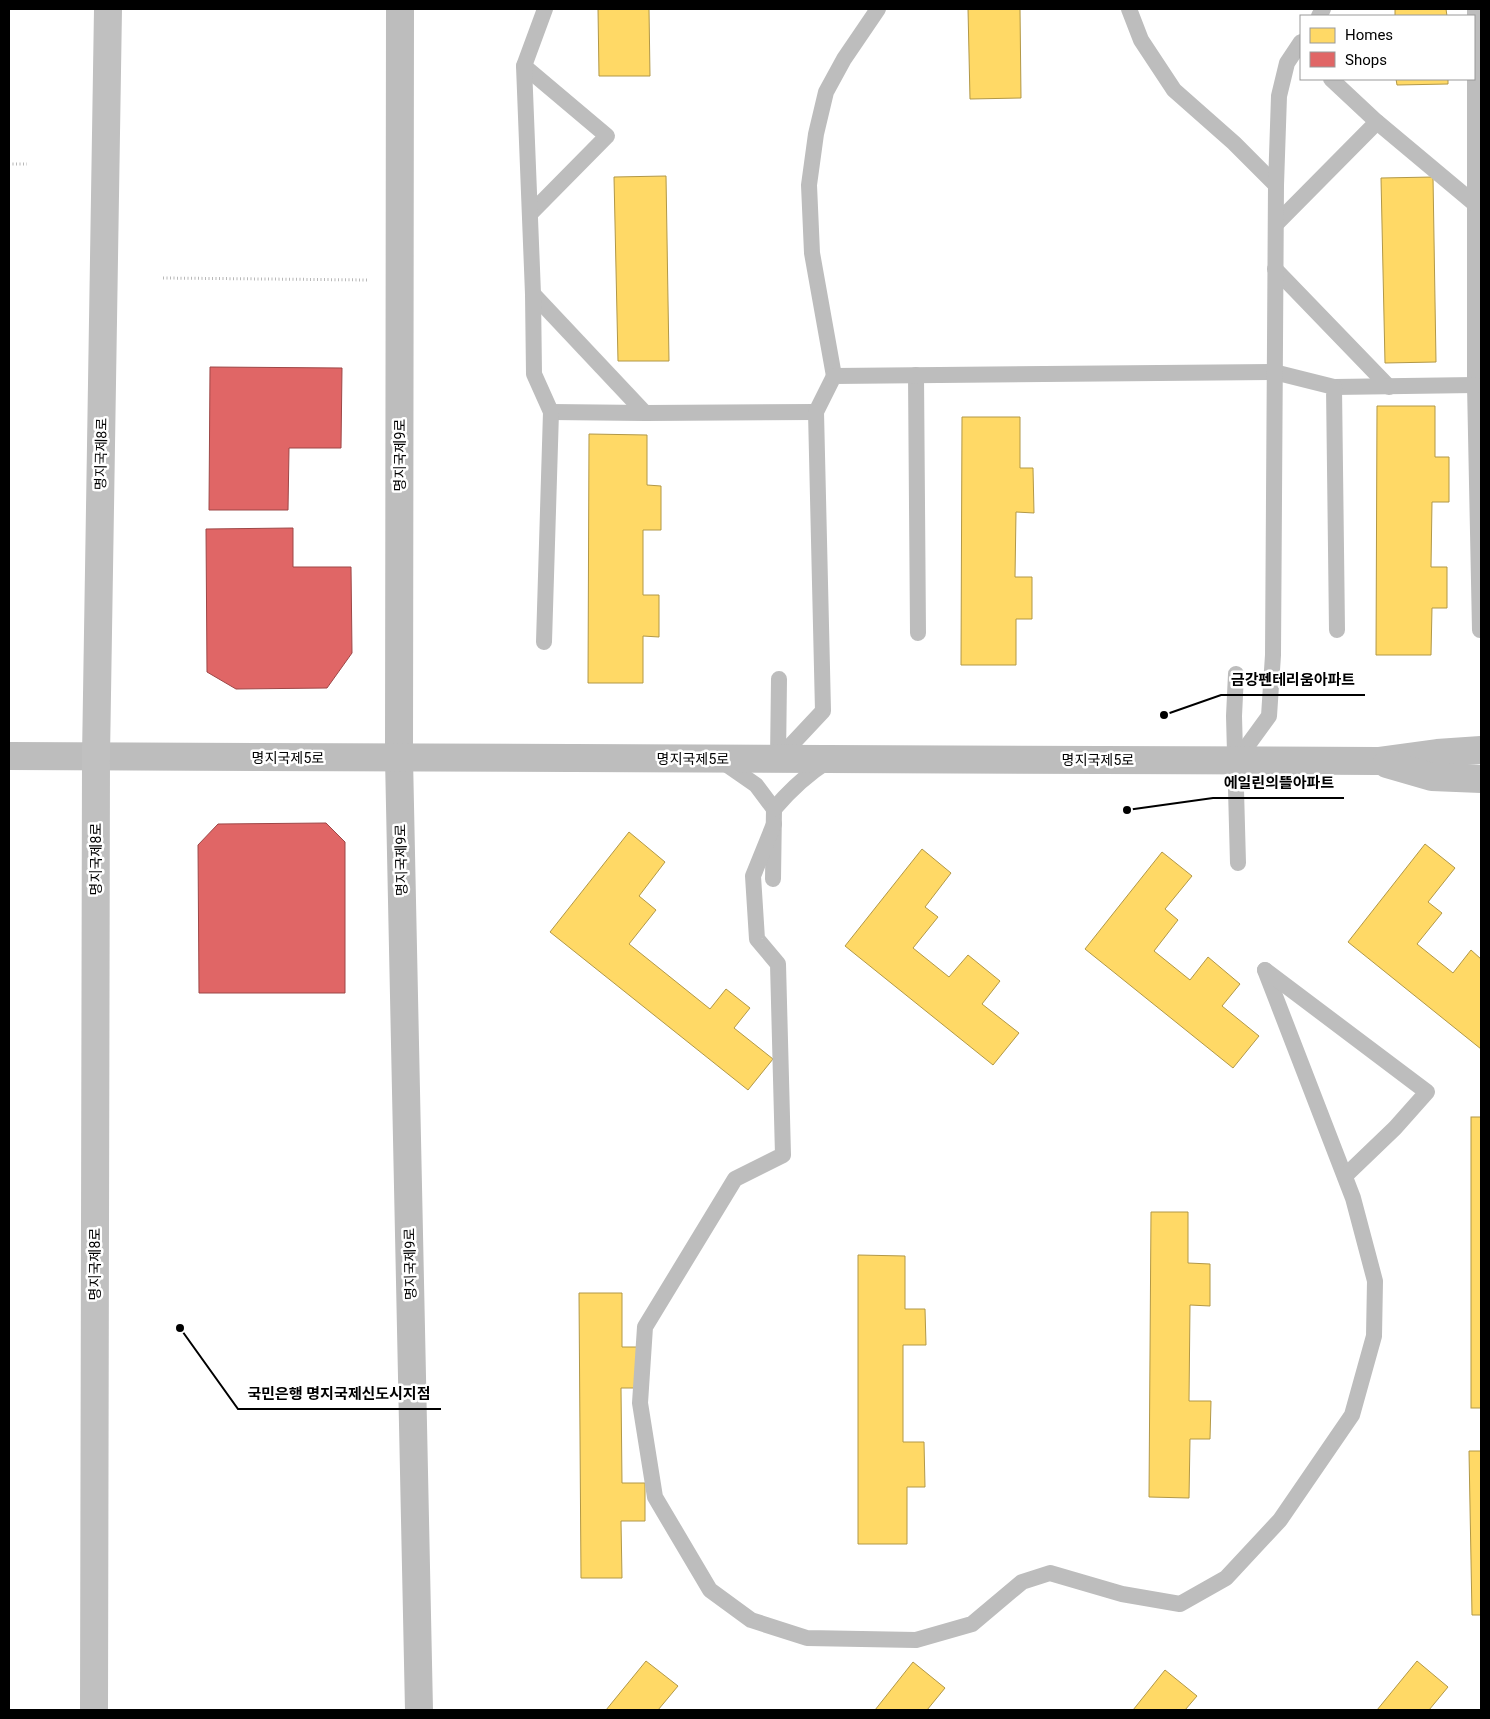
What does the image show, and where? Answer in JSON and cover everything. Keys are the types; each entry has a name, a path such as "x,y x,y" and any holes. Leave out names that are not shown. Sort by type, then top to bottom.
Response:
{"main road":[{"name":"명지국제8로","path":"94,1710 96,757 108,9"}],"street":[{"name":"명지국제9로","path":"400,9 399,758 419,1710"},
{"path":"1378,761 1437,753 1481,750"},
{"name":"명지국제5로","path":"9,756 1378,761"},
{"path":"1378,761 1432,777 1481,779"}],"lane":[{"path":"544,642 551,412 534,374 533,294 524,66 545,9"},
{"path":"778,759 823,711 816,412 834,376 812,253 809,185 816,134 826,92 844,59 878,9"},
{"path":"1129,9 1142,40 1174,90 1234,143 1276,184"},
{"path":"1475,9 1475,385 1480,630"},
{"path":"1237,760 1269,716 1273,655 1275,269 1279,96 1287,63 1300,47"},
{"path":"524,66 607,136 530,214"},
{"path":"1332,80 1376,122 1475,204"},
{"path":"1276,224 1376,122"},
{"path":"1275,269 1389,387"},
{"path":"533,294 645,413"},
{"path":"834,376 1274,372 1334,387 1475,385"},
{"path":"916,375 918,633"},
{"path":"1334,387 1337,630"},
{"path":"551,412 816,412"},
{"path":"1236,674 1234,716 1237,760 1238,863"},
{"path":"778,759 779,678"},
{"path":"719,759 756,785 774,816 773,879"},
{"path":"831,759 805,776 788,791 774,816 753,876 757,939 778,964 783,1154 735,1179 644,1327 640,1403 655,1496 710,1590 751,1620 807,1638 916,1640 972,1624 1022,1582 1050,1573 1122,1594 1180,1604 1226,1578 1280,1520 1352,1415 1374,1336 1375,1281 1353,1198 1265,970 1427,1092 1395,1128 1345,1176"}],"path":[{"path":"9,164 27,164"},
{"path":"163,278 369,280"}],"building: Homes":[{"path":"598,9 649,9 650,76 599,76"},
{"path":"968,9 1020,9 1021,98 970,99"},
{"path":"1395,9 1446,9 1447,15 1395,15"},
{"path":"1396,80 1448,80 1448,84 1397,85"},
{"path":"666,176 669,361 618,361 614,177"},
{"path":"1433,177 1436,362 1385,363 1381,178"},
{"path":"1377,406 1435,406 1435,457 1449,457 1449,502 1432,502 1431,567 1447,567 1447,608 1432,608 1431,655 1376,655"},
{"path":"962,417 1020,417 1020,468 1033,468 1034,513 1016,512 1015,577 1032,577 1032,619 1016,619 1016,665 961,665"},
{"path":"589,434 647,435 647,485 661,486 661,530 643,530 643,595 659,595 659,637 643,636 643,683 588,683"},
{"path":"629,832 665,862 639,896 656,910 629,944 710,1009 726,989 750,1008 734,1028 773,1059 748,1090 550,932"},
{"path":"1425,844 1455,868 1428,902 1442,913 1417,944 1453,973 1471,950 1481,959 1481,1049 1348,942"},
{"path":"922,849 951,873 925,907 938,917 913,948 949,977 968,955 1000,981 982,1004 1019,1033 993,1065 845,946"},
{"path":"1162,852 1192,876 1165,909 1178,920 1154,951 1190,980 1208,957 1240,984 1222,1006 1259,1036 1233,1068 1085,949"},
{"path":"1471,1117 1481,1117 1481,1408 1471,1408"},
{"path":"1151,1212 1188,1212 1188,1263 1210,1264 1210,1306 1190,1305 1189,1401 1211,1401 1210,1439 1190,1439 1189,1498 1149,1497"},
{"path":"858,1255 905,1256 905,1309 925,1309 926,1345 903,1345 903,1442 924,1442 925,1487 907,1487 907,1544 858,1544"},
{"path":"579,1293 622,1293 622,1347 640,1347 640,1388 621,1388 622,1483 645,1483 645,1521 621,1521 622,1578 581,1578"},
{"path":"1469,1451 1481,1451 1481,1615 1472,1615"},
{"path":"646,1661 678,1686 658,1710 606,1710"},
{"path":"1417,1661 1448,1687 1429,1710 1377,1710"},
{"path":"913,1662 945,1688 927,1710 875,1710"},
{"path":"1165,1670 1197,1696 1185,1710 1133,1710"}],"building: Shops":[{"path":"210,367 342,368 341,448 289,448 288,510 209,510"},
{"path":"293,528 293,567 351,567 352,653 327,688 236,689 207,672 206,529"},
{"path":"326,823 345,842 345,993 199,993 198,845 218,824"}],"place":[{"name":"금강펜테리움아파트","path":"1164,715"},
{"name":"에일린의뜰아파트","path":"1127,810"},
{"name":"국민은행 명지국제신도시지점","path":"180,1328"}]}
